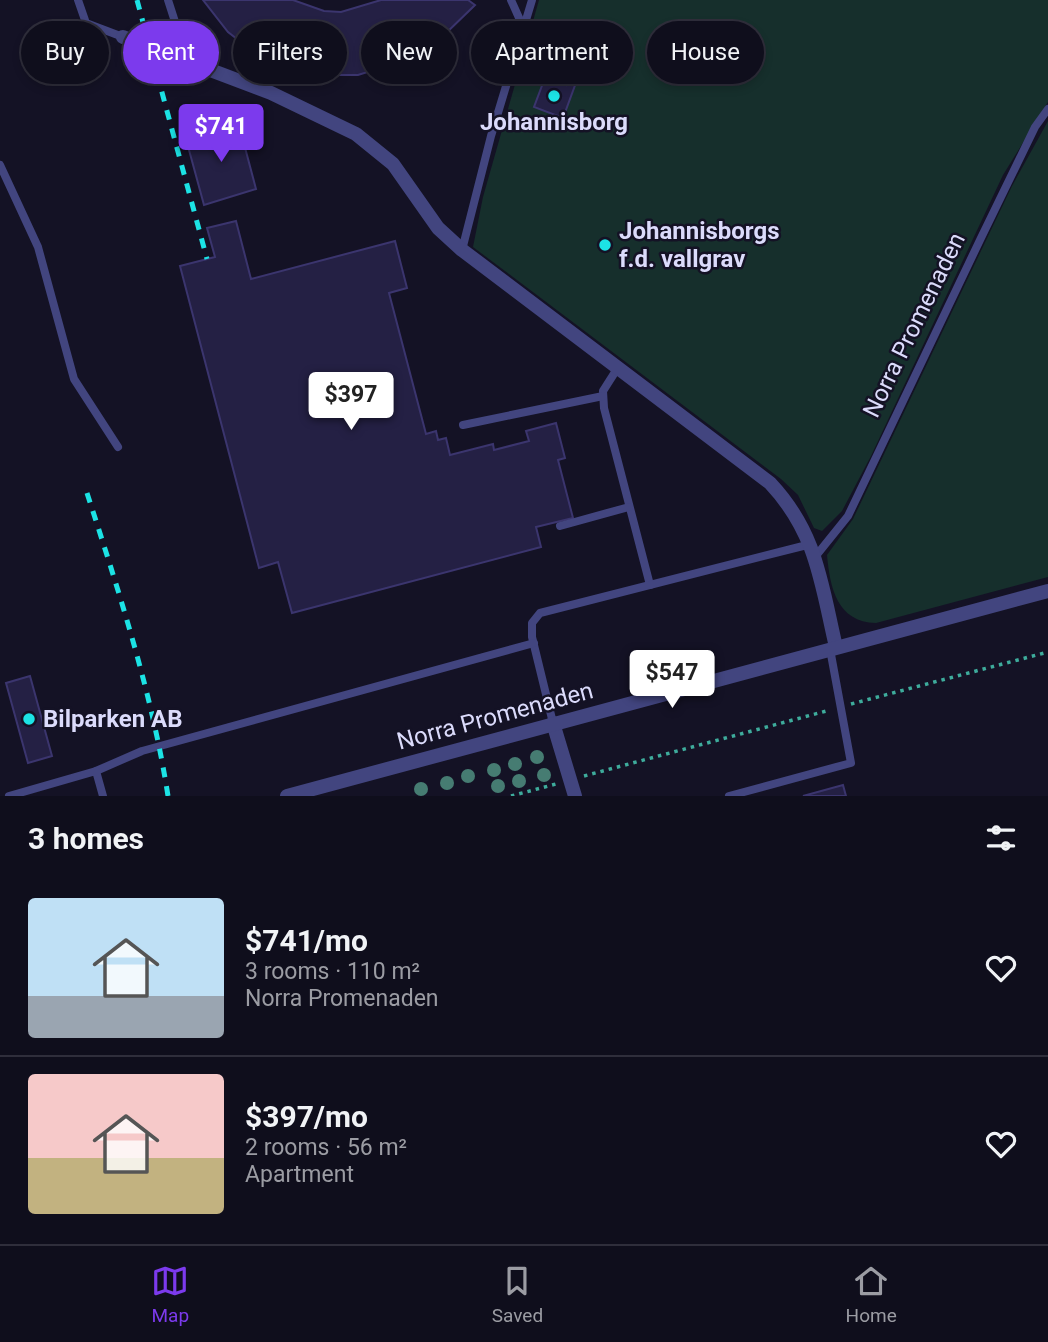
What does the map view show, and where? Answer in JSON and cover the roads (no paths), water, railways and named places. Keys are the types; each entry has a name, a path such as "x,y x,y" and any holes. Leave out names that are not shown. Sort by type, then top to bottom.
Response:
{"street":[{"path":"219,72 271,93 356,134 393,164 438,228 462,250 770,484 790,504 813,550 833,648"},
{"name":"Norra Promenaden","path":"287,796 1048,590"},
{"path":"553,723 575,796"}],"lane":[{"path":"78,0 86,23 123,37"},
{"path":"168,0 175,21"},
{"path":"511,0 520,21"},
{"path":"526,21 532,0"},
{"path":"462,250 507,84"},
{"name":"Norra Promenaden","path":"813,550 848,516 1035,127 1048,108"},
{"path":"0,165 38,247 74,379 118,447"},
{"path":"617,369 603,391 603,396 650,585"},
{"path":"463,425 603,396"},
{"path":"560,526 629,506"},
{"path":"553,723 534,643 532,623 540,613 650,585 813,550"},
{"path":"9,796 96,771 142,751 534,643"},
{"path":"729,796 850,763 833,648"},
{"path":"96,771 103,796"}],"railway":[{"path":"137,0 207,259"},
{"path":"87,493 144,681 168,796"}],"place":[{"name":"Johannisborg","path":"554,96"},
{"name":"Johannisborgs f.d. vallgrav","path":"605,245"},
{"name":"Bilparken AB","path":"29,719"}]}
